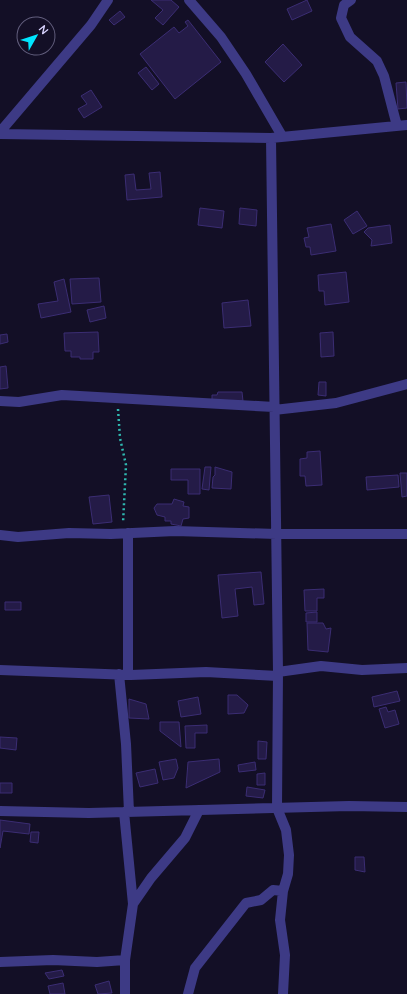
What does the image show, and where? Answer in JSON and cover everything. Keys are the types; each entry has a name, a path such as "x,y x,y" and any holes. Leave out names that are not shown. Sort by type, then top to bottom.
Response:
{"street":[{"path":"0,133 91,24 108,0"},
{"path":"189,0 221,37 246,74 282,136"},
{"path":"0,133 271,138 402,125 377,61 350,36 341,18 344,5 352,0"},
{"path":"271,138 278,674 277,808 286,830 289,855 288,874 283,891 280,920 285,955 283,994"},
{"path":"0,401 19,402 62,395 274,408 336,403 407,384"},
{"path":"0,535 18,537 69,533 174,531 276,534 407,534"},
{"path":"125,533 124,674 126,812 133,904 125,960 125,994"},
{"path":"0,670 124,674 206,672 278,674 321,666 362,670 407,668"},
{"path":"0,811 89,813 349,806 407,807"},
{"path":"133,904 151,878 185,838 199,810"},
{"path":"188,994 195,968 246,904 260,900 273,890 283,891"},
{"path":"0,962 53,960 97,962 125,960"}],"path":[{"path":"119,398 118,418 120,438 126,465 125,533"}],"building":[{"path":"151,0 171,0 179,7 163,25 155,18 163,10"},
{"path":"307,0 312,11 292,20 287,9"},
{"path":"120,11 125,17 114,25 109,20"},
{"path":"188,20 221,62 175,99 140,54 174,27 179,33 188,26 185,22"},
{"path":"283,44 302,65 284,82 265,62"},
{"path":"146,67 159,84 152,90 138,73"},
{"path":"406,82 407,108 398,109 396,83"},
{"path":"91,90 102,107 84,118 78,109 87,104 81,96"},
{"path":"160,172 162,197 127,200 125,175 134,174 136,190 151,189 149,173"},
{"path":"200,208 224,211 222,228 198,225"},
{"path":"240,208 257,210 256,226 239,224"},
{"path":"357,211 367,226 353,234 344,220"},
{"path":"331,224 336,251 311,255 310,247 306,247 304,238 309,237 307,228"},
{"path":"390,225 392,243 371,246 372,240 364,232 368,228"},
{"path":"346,272 349,302 325,305 324,291 319,291 318,275"},
{"path":"99,278 101,302 72,304 70,279"},
{"path":"64,279 71,312 41,318 38,304 58,301 54,282"},
{"path":"248,300 251,326 224,328 222,303"},
{"path":"104,306 106,318 90,322 87,310"},
{"path":"98,332 99,352 93,352 93,359 71,357 71,351 65,351 64,333"},
{"path":"333,332 334,356 321,357 320,333"},
{"path":"7,334 8,342 0,344 0,335"},
{"path":"6,366 8,388 0,389 0,367"},
{"path":"319,382 326,382 326,396 318,395"},
{"path":"218,392 242,392 243,401 212,401 212,395 217,395"},
{"path":"320,451 322,485 306,486 305,476 300,476 300,459 307,458 307,452"},
{"path":"205,467 211,467 209,490 202,489"},
{"path":"215,467 232,472 231,489 212,488"},
{"path":"171,469 200,469 200,494 188,494 188,480 171,480"},
{"path":"400,473 407,473 407,496 402,497"},
{"path":"398,475 399,487 367,490 366,477"},
{"path":"109,495 112,522 93,524 89,497"},
{"path":"174,499 184,502 183,506 189,507 189,518 183,519 181,526 171,524 171,521 165,521 165,517 157,515 154,508 157,504 172,504"},
{"path":"261,572 264,604 254,605 252,587 235,589 238,616 222,618 218,575"},
{"path":"324,589 324,598 317,598 317,611 305,611 304,590"},
{"path":"5,602 21,602 21,610 5,610"},
{"path":"317,612 317,622 306,622 306,613"},
{"path":"307,623 323,623 326,629 331,628 328,652 308,650"},
{"path":"397,691 400,701 374,707 372,697"},
{"path":"228,695 237,695 248,705 244,713 228,714"},
{"path":"198,697 201,714 181,717 178,701"},
{"path":"129,699 146,704 149,719 129,718"},
{"path":"386,707 388,712 395,710 399,724 385,728 379,709"},
{"path":"160,722 179,722 181,747 160,731"},
{"path":"207,725 207,733 195,733 195,748 186,748 185,726"},
{"path":"0,737 17,738 16,750 0,748"},
{"path":"258,741 267,742 266,759 258,759"},
{"path":"176,759 178,768 174,778 163,780 159,762"},
{"path":"219,759 220,772 186,788 188,762"},
{"path":"255,762 256,770 239,772 238,765"},
{"path":"155,769 158,783 140,787 136,773"},
{"path":"265,773 265,785 257,785 257,774"},
{"path":"0,783 12,783 12,793 0,793"},
{"path":"247,787 265,790 263,798 246,796"},
{"path":"0,820 30,824 29,834 3,831 0,848"},
{"path":"31,832 39,832 38,843 30,842"},
{"path":"355,857 364,857 365,872 355,870"},
{"path":"62,970 64,976 49,979 45,973"},
{"path":"109,981 112,993 98,994 95,985"},
{"path":"63,983 65,994 50,994 48,986"}]}
